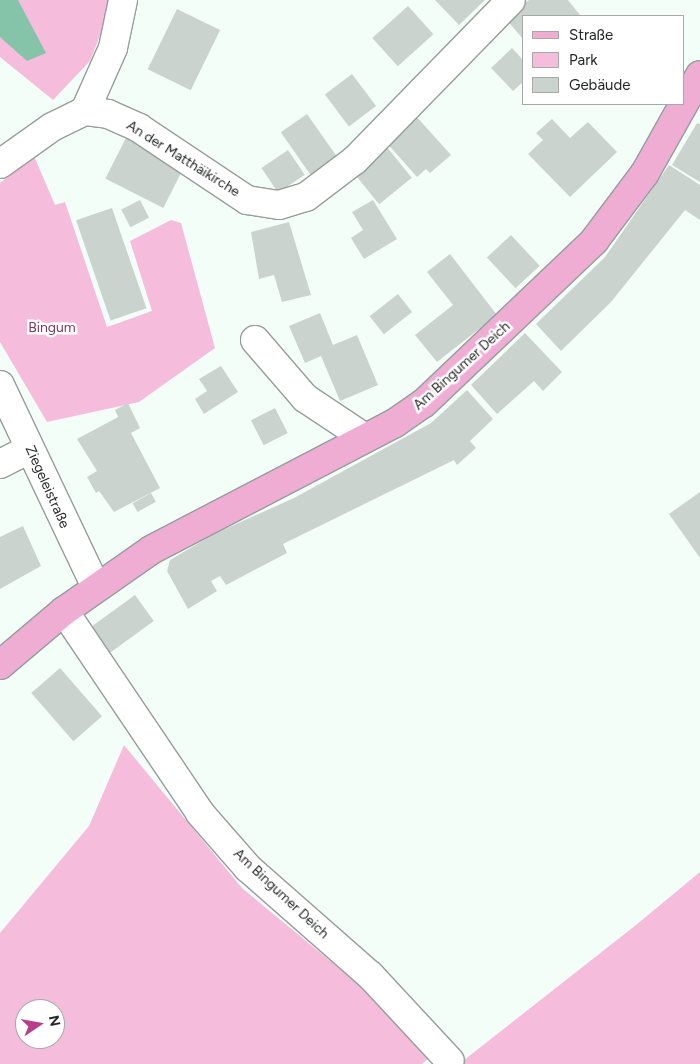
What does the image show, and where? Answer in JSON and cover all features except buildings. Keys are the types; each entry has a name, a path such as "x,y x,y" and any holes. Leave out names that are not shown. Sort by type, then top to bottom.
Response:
{"main road":[{"name":"Am Bingumer Deich","path":"0,665 64,611 96,587 209,518 365,438 424,403 594,241 694,104 700,75"}],"street":[{"path":"0,164 52,127 86,111 113,48 123,0"},
{"name":"An der Matthäikirche","path":"86,111 108,114 139,128 247,200 279,205 306,197 354,160 511,0"},
{"path":"255,340 305,398 365,438"},
{"name":"Ziegeleistraße","path":"0,385 96,587"},
{"path":"0,464 30,449"},
{"name":"Am Bingumer Deich","path":"64,611 200,813 248,868 370,975 450,1061"}],"green space":[{"path":"0,0 114,0 90,61 53,100 0,57"},
{"name":"Bingum","path":"34,156 55,205 65,202 107,327 152,311 130,241 171,220 181,223 215,348 139,402 47,422 0,342 0,183"},
{"path":"124,745 242,888 363,988 429,1058 422,1064 0,1064 0,933 89,826"},
{"path":"700,872 700,1064 459,1064 636,925"}],"shaded area":[{"path":"0,0 18,0 46,53 27,61 0,37"}]}
